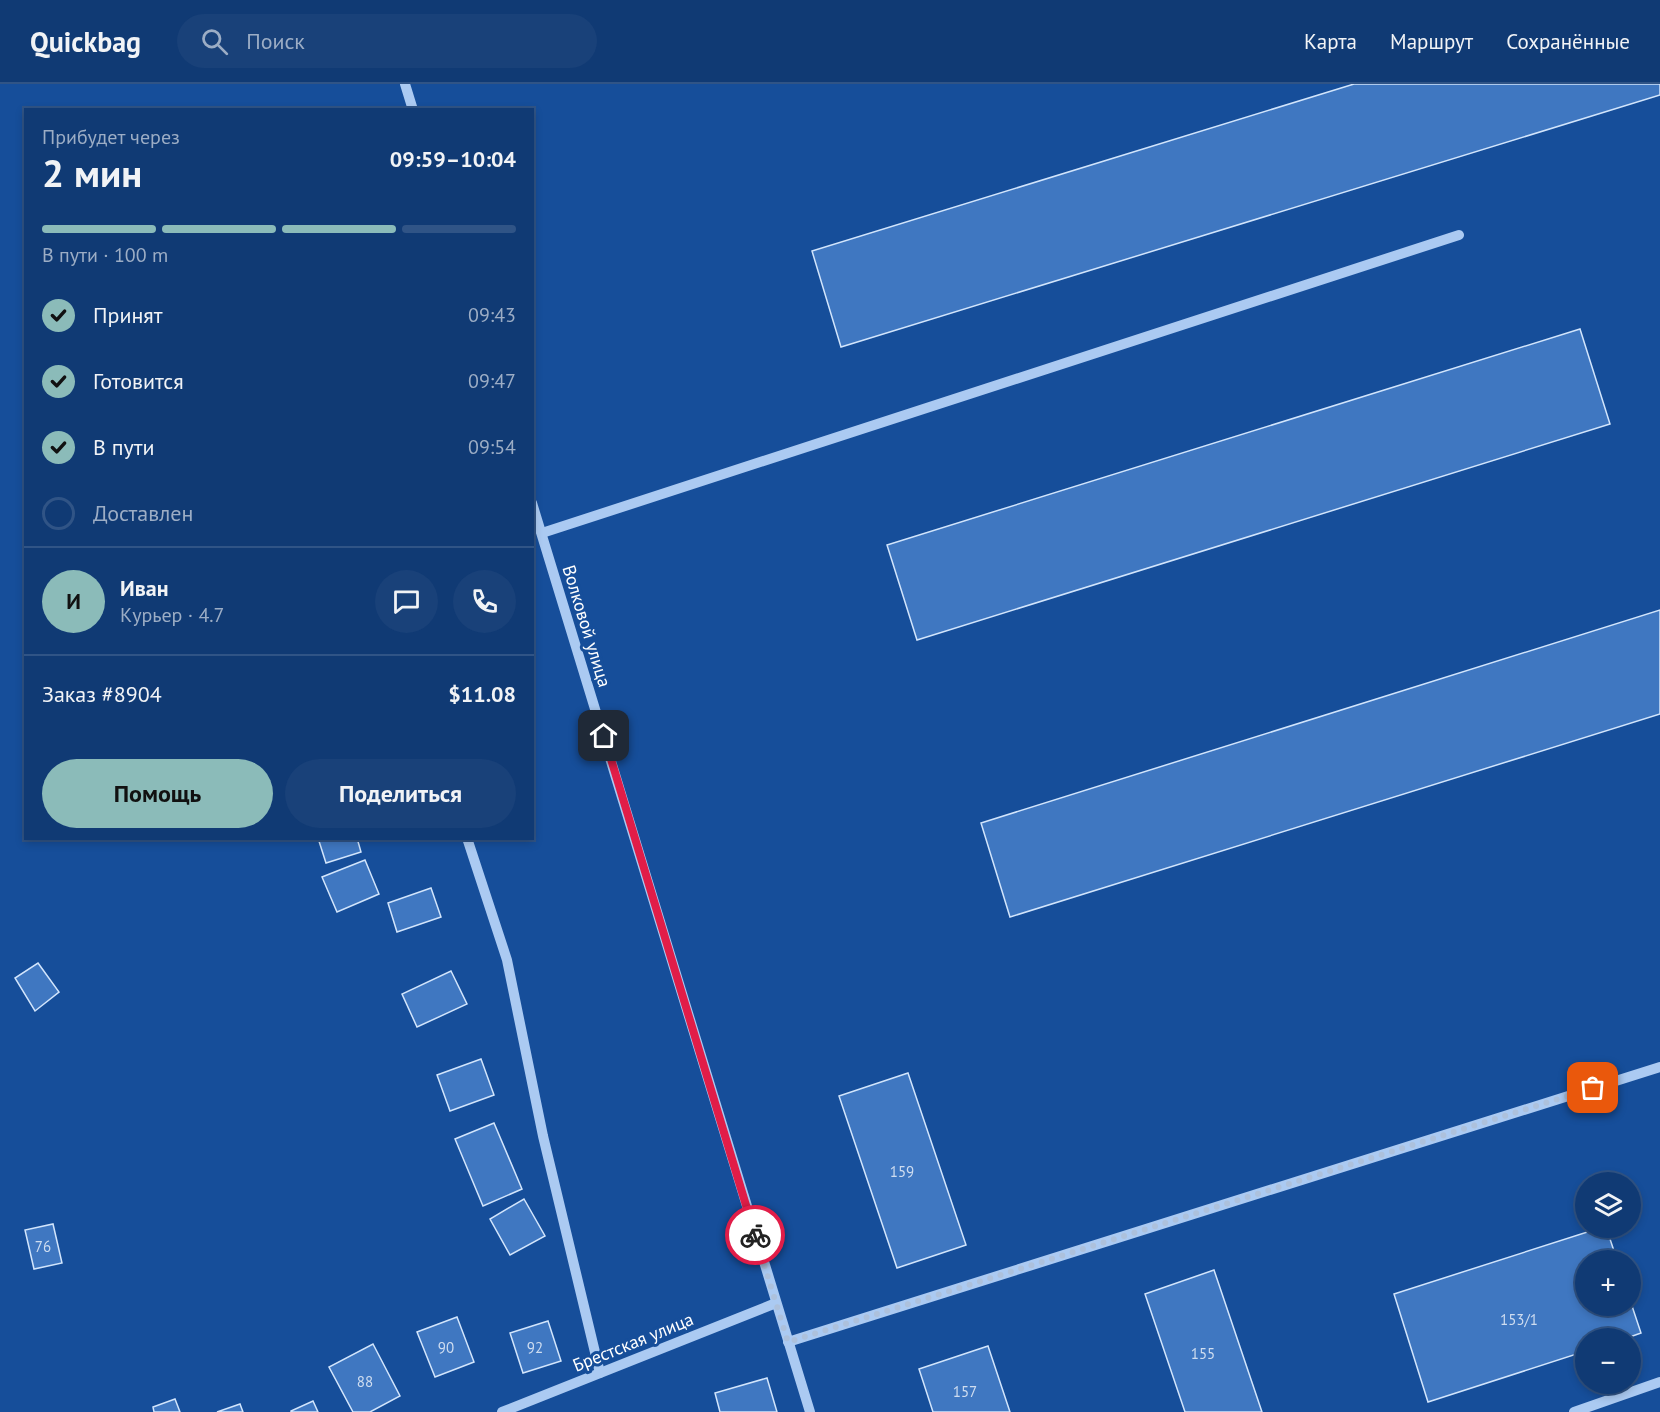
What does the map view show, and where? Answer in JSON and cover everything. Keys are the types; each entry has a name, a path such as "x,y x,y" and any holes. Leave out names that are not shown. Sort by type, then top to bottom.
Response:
{"street":[{"path":"405,84 412,108"},
{"path":"542,532 1459,235"},
{"name":"Волковой улица","path":"534,509 810,1412"},
{"path":"468,840 507,960 543,1136 600,1373"},
{"path":"788,1342 1660,1066"},
{"name":"Брестская улица","path":"502,1412 776,1303"},
{"path":"1574,1412 1660,1382"}],"building":[{"path":"1354,84 1660,84 1660,95 841,347 812,251"},
{"path":"1580,329 1610,424 917,640 887,545"},
{"path":"1660,610 1660,714 1010,917 981,823"},
{"path":"319,840 358,840 361,852 326,863"},
{"path":"365,860 379,894 337,912 322,877"},
{"path":"431,888 441,917 397,932 388,903"},
{"path":"38,963 59,992 35,1011 15,978"},
{"path":"451,971 467,1004 417,1027 402,994"},
{"path":"481,1059 494,1095 450,1111 437,1075"},
{"path":"908,1073 966,1245 897,1268 839,1096"},
{"path":"494,1123 522,1189 483,1206 455,1139"},
{"path":"524,1199 545,1236 510,1255 490,1219"},
{"path":"53,1224 62,1263 34,1269 25,1230"},
{"path":"1575,1236 1575,1238 1610,1238 1614,1250 1575,1250 1575,1316 1635,1316 1639,1328 1575,1328 1575,1355 1428,1402 1394,1294"},
{"path":"1214,1270 1262,1412 1185,1412 1145,1294"},
{"path":"457,1317 474,1362 435,1377 417,1332"},
{"path":"548,1321 561,1361 523,1373 510,1333"},
{"path":"373,1344 400,1396 370,1412 353,1412 329,1367"},
{"path":"988,1346 1010,1412 933,1412 919,1369"},
{"path":"767,1378 777,1412 720,1412 715,1393"},
{"path":"175,1399 180,1412 154,1412 153,1407"},
{"path":"313,1401 318,1412 291,1412 291,1411"},
{"path":"240,1404 243,1412 217,1412"}],"way so far":[{"path":"755,1235 788,1342 1593,1088"}],"route":[{"path":"604,736 755,1235"}]}
